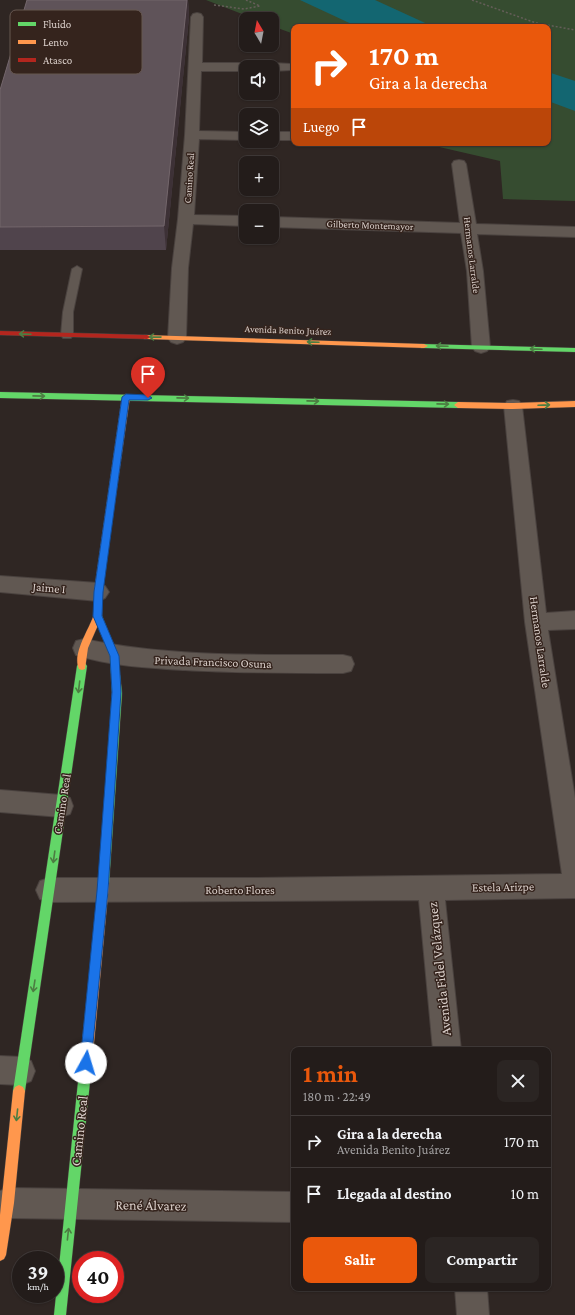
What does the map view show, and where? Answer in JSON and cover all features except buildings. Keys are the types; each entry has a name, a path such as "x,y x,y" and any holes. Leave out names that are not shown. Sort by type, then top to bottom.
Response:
{"street":[{"name":"Camino Real","path":"177,338 180,268 186,219 192,135 197,17"},
{"path":"195,67 239,67"},
{"path":"279,67 286,67"},
{"path":"192,135 239,136"},
{"path":"279,136 291,136"},
{"name":"Hermanos Larralde","path":"459,164 475,271 482,347"},
{"path":"186,219 239,221"},
{"name":"Gilberto Montemayor","path":"279,222 575,232"},
{"name":"Avenida Benito Juárez","path":"0,333 575,350"},
{"path":"0,395 513,406 575,404"},
{"name":"Camino Real","path":"60,1315 103,891 116,692 114,656 98,616 98,592 126,397"},
{"name":"Hermanos Larralde","path":"513,406 536,622 575,876"},
{"name":"Jaime I","path":"0,584 98,592"},
{"name":"Camino Real","path":"0,1256 8,1203 11,1071 49,890 84,648 98,616"},
{"path":"536,622 575,620"},
{"name":"Privada Francisco Osuna","path":"84,648 114,656 249,664 343,664"},
{"path":"0,801 61,806"},
{"name":"Estela Arizpe","path":"431,888 575,886"},
{"name":"Roberto Flores","path":"49,890 103,891 431,888"},
{"name":"Avenida Fidel Velázquez","path":"431,888 448,1047"},
{"name":"René Álvarez","path":"8,1203 291,1207"},
{"path":"470,1291 473,1315"}],"lane":[{"path":"67,335 68,312 77,269"}],"path":[{"path":"197,17 192,11 196,5 208,4 240,8 257,8 260,6 246,0"},
{"path":"472,0 542,24"},
{"path":"551,26 575,30"}],"green space":[{"path":"206,0 575,0 575,201 503,199 500,161 435,146 551,146 551,24 291,24 291,33 279,29 279,12 239,13"}],"water":[{"path":"300,0 375,0 427,24 352,24"},
{"path":"551,73 575,81 575,111 551,102"}],"traffic: fast":[{"path":"424,346 575,350"},
{"path":"0,395 458,405"},
{"path":"98,616 114,656 117,693 104,884"},
{"path":"19,1091 82,666"},
{"path":"60,1315 88,1043"}],"traffic: slow":[{"path":"147,337 424,346"},
{"path":"82,666 84,648 98,616 98,592 126,397"},
{"path":"458,405 513,406 575,404"},
{"path":"88,1043 104,884"},
{"path":"0,1255 8,1203 19,1091"}],"traffic: jam":[{"path":"0,333 147,337"}],"route":[{"path":"86,1063 103,891 116,692 114,656 98,616 98,592 126,397 148,398"}]}
